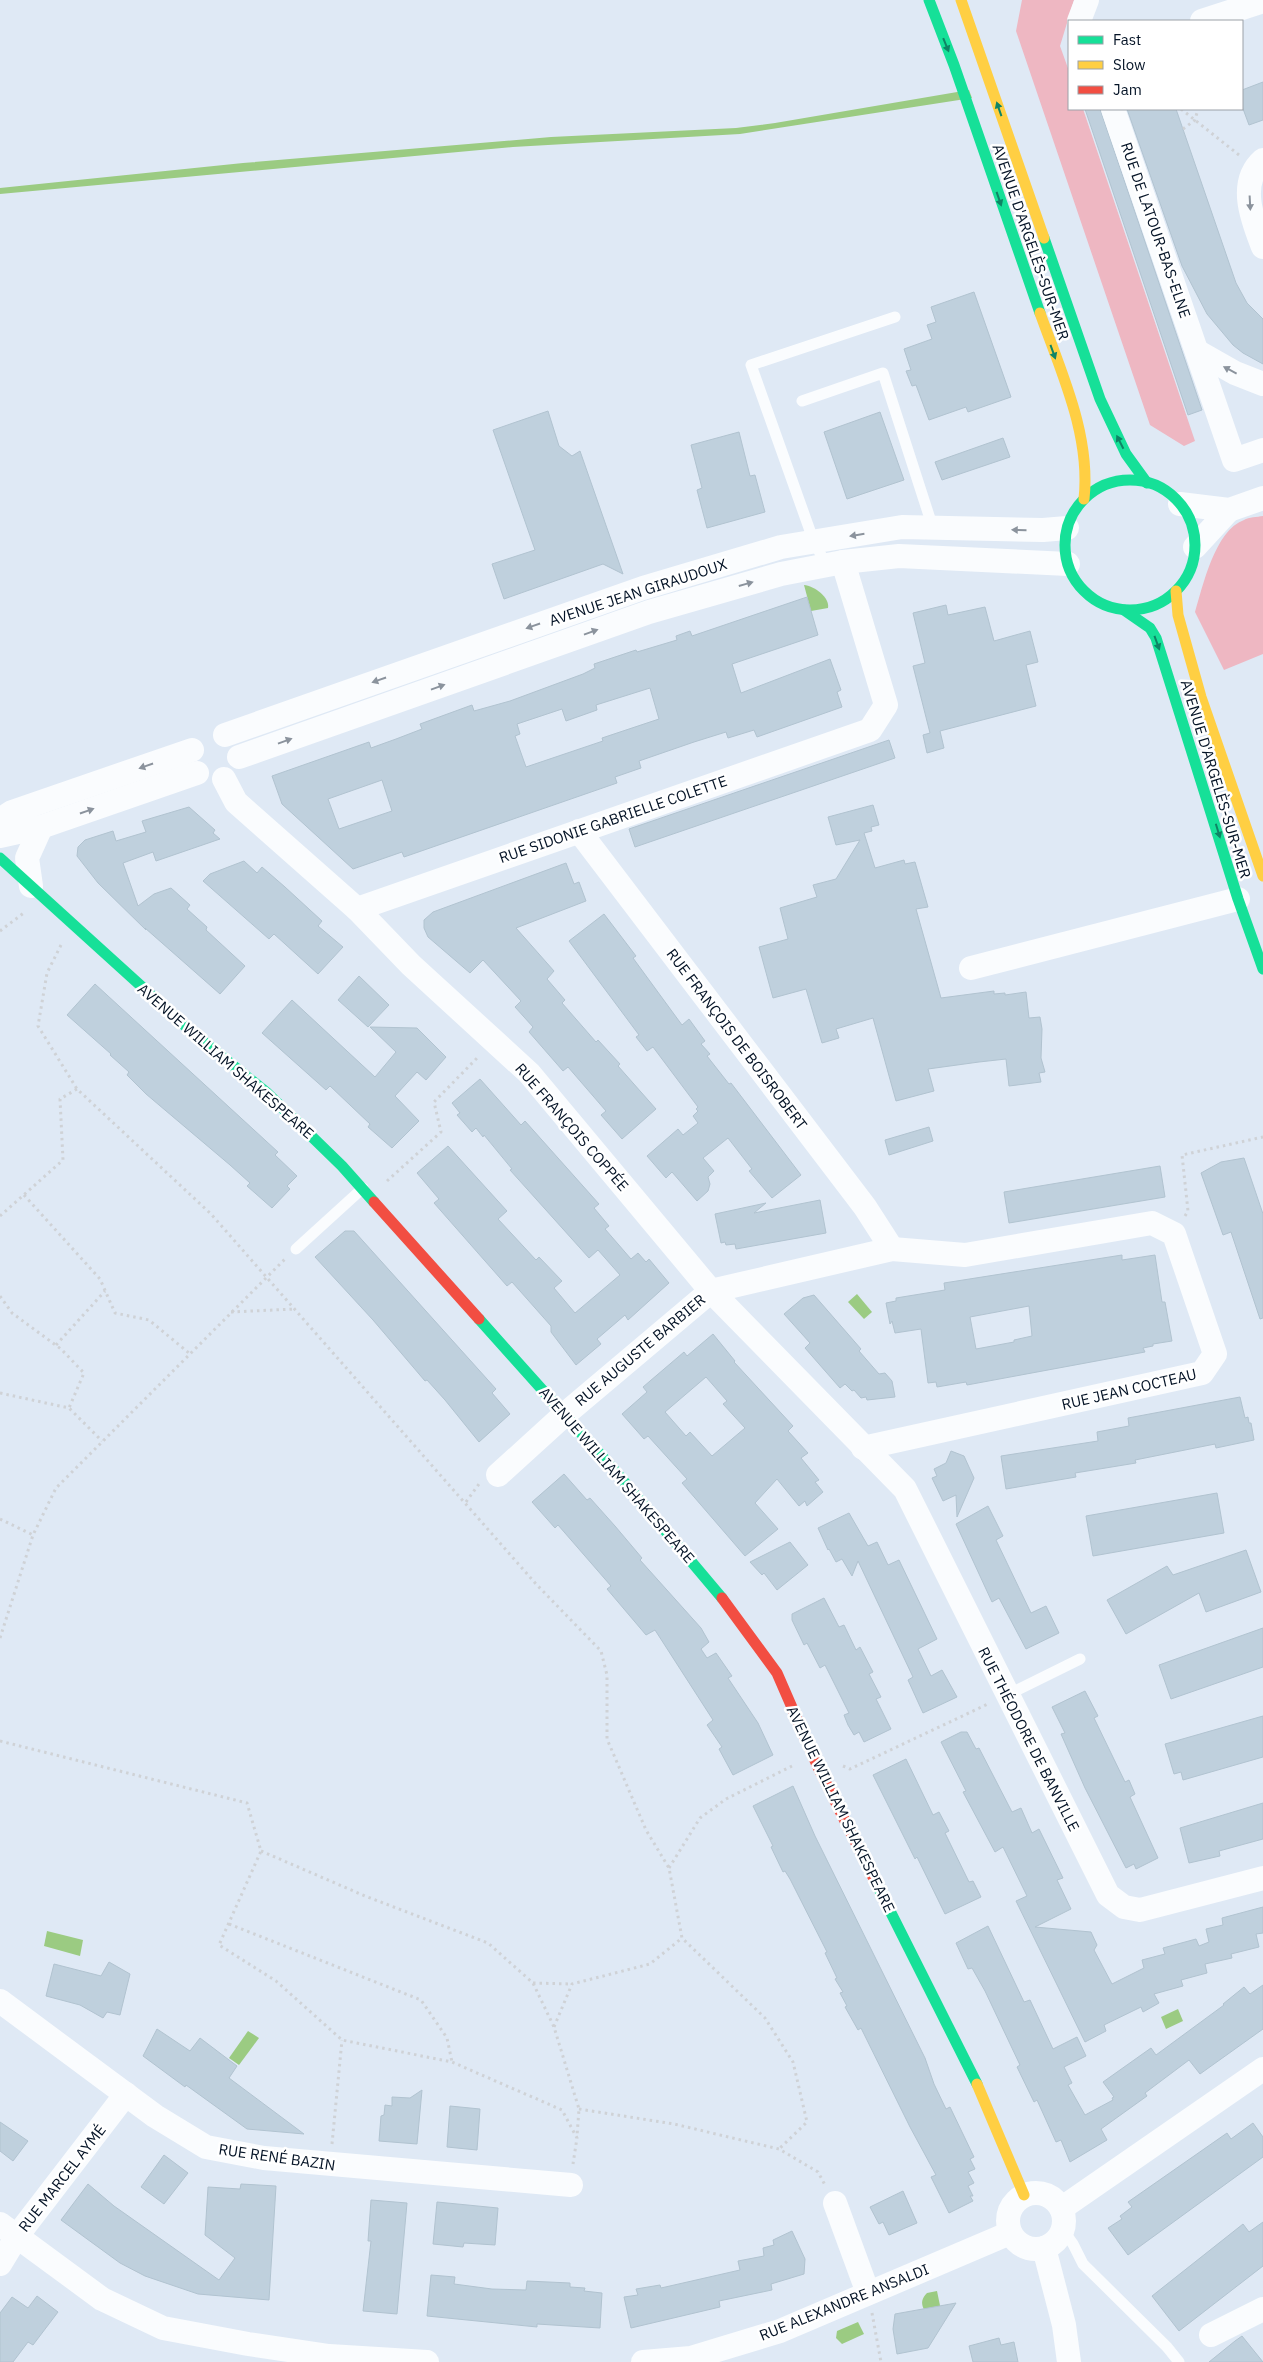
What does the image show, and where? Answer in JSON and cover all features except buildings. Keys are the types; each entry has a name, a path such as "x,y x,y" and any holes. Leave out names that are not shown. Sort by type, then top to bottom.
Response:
{"main road":[{"name":"AVENUE D'ARGELÈS-SUR-MER","path":"928,0 954,65 1070,398 1084,450 1087,482 1084,499"},
{"name":"AVENUE D'ARGELÈS-SUR-MER","path":"961,0 1100,399 1126,454 1147,483"},
{"path":"1130,480 1147,483 1165,491 1180,504 1194,532 1195,547 1192,563 1186,578 1176,591 1161,602 1143,609 1124,610 1103,604 1087,594 1075,581 1068,564 1065,546 1067,528 1074,512 1084,499 1098,489 1130,480"},
{"name":"AVENUE D'ARGELÈS-SUR-MER","path":"1176,591 1182,634 1201,697 1263,876"},
{"name":"AVENUE D'ARGELÈS-SUR-MER","path":"1124,610 1150,628 1156,638 1238,899 1263,970"},
{"name":"AVENUE WILLIAM SHAKESPEARE","path":"0,858 194,1034 266,1092 366,1192 704,1574 740,1620 777,1673 813,1755 977,2085 1024,2195"}],"street":[{"path":"1079,20 1087,0"},
{"path":"1205,20 1254,2"},
{"name":"RUE DE LATOUR-BAS-ELNE","path":"1113,110 1234,460 1263,450"},
{"path":"1260,165 1250,183 1249,208 1263,248"},
{"path":"1198,352 1235,373 1263,384"},
{"path":"1180,504 1229,510 1263,498"},
{"path":"1195,547 1229,510"},
{"name":"AVENUE JEAN GIRAUDOUX","path":"225,735 643,588 781,547 902,527 1043,530 1067,528"},
{"name":"AVENUE JEAN GIRAUDOUX","path":"239,757 649,612 781,574 835,564 899,556 1068,564"},
{"name":"RUE SIDONIE GABRIELLE COLETTE","path":"358,909 870,730 886,705 835,564"},
{"path":"216,733 225,735 233,740 238,748 237,767 232,774 224,779 214,781 205,779 197,773 192,765 192,750 198,739 206,734 216,733"},
{"path":"0,820 12,812 192,750"},
{"path":"0,838 41,827 197,773"},
{"name":"RUE FRANÇOIS COPPÉE","path":"224,779 236,802 358,909 411,965 529,1073 711,1291 863,1448"},
{"path":"26,858 41,827"},
{"name":"RUE FRANÇOIS DE BOISROBERT","path":"578,831 865,1207 892,1249"},
{"path":"0,838 26,858 37,892"},
{"path":"971,968 1238,899"},
{"path":"892,1249 965,1255 1152,1224 1174,1234"},
{"name":"RUE JEAN COCTEAU","path":"863,1448 1202,1373 1215,1354 1174,1234"},
{"name":"RUE AUGUSTE BARBIER","path":"498,1475 564,1414 711,1291 892,1249"},
{"name":"RUE THÉODORE DE BANVILLE","path":"863,1448 904,1489 1108,1895 1124,1907 1140,1910 1263,1878"},
{"name":"RUE RENÉ BAZIN","path":"0,2001 155,2116 206,2147 264,2158 571,2185"},
{"path":"1062,2219 1263,2068"},
{"name":"RUE MARCEL AYMÉ","path":"0,2264 9,2230 126,2094"},
{"path":"1035,2192 1046,2194 1055,2200 1062,2219 1057,2240 1044,2248 1027,2247 1017,2242 1010,2233 1008,2222 1009,2211 1015,2202 1024,2195 1035,2192"},
{"path":"835,2204 868,2293"},
{"path":"9,2230 102,2299 163,2328 328,2359 427,2362"},
{"name":"RUE ALEXANDRE ANSALDI","path":"643,2362 691,2358 771,2334 1010,2233"},
{"path":"1044,2248 1064,2325 1069,2362"},
{"path":"1211,2335 1263,2309"}],"lane":[{"path":"835,564 814,542 751,365 895,317"},
{"path":"802,401 883,373 933,528"},
{"path":"296,1249 366,1192"},
{"path":"1007,1695 1080,1660"},
{"path":"1062,2219 1083,2264 1167,2347 1179,2362"}],"path":[{"path":"1182,110 1260,165"},
{"path":"1183,129 1195,120 1198,110"},
{"path":"0,930 37,892"},
{"path":"72,924 47,974 38,1026 77,1089 211,1214 536,1584 600,1651 607,1675 606,1739 646,1830 669,1868 682,1938 765,2018 793,2062 807,2122 779,2149"},
{"path":"366,1192 441,1132 434,1102 494,1041"},
{"path":"0,1216 63,1160 60,1099 77,1089"},
{"path":"1174,1234 1188,1211 1182,1156 1263,1137"},
{"path":"24,1194 100,1279 114,1313 149,1320 189,1353"},
{"path":"0,1638 33,1535 56,1488 266,1276 296,1249"},
{"path":"56,1345 105,1291"},
{"path":"0,1296 12,1313 56,1345 84,1373 69,1408"},
{"path":"230,1312 296,1309"},
{"path":"0,1393 69,1408 102,1442"},
{"path":"0,1519 33,1535"},
{"path":"669,1868 700,1818 726,1800 813,1755 850,1768 1007,1695"},
{"path":"0,1742 247,1804 261,1851 219,1945 276,1981 342,2040 452,2062 562,2110 577,2138"},
{"path":"261,1851 365,1896 488,1943 532,1983 554,2027 579,2109 571,2185"},
{"path":"228,1924 421,2000 447,2038 452,2062"},
{"path":"532,1983 572,1984 650,1964 682,1938"},
{"path":"554,2027 572,1984"},
{"path":"330,2164 342,2040"},
{"path":"579,2109 674,2124 779,2149 818,2172 835,2204"},
{"path":"868,2293 881,2362"}],"shaded area":[{"path":"1022,0 1074,0 1060,46 1068,68 1068,110 1083,110 1195,441 1184,446 1150,425 1016,31"},
{"path":"969,90 972,98 740,134 513,147 0,194 0,188 243,163 551,137 736,128"},
{"path":"1263,516 1263,654 1224,670 1195,612 1206,574 1225,535 1244,520"},
{"path":"804,585 812,587 824,596 828,608 811,611"},
{"path":"857,1294 872,1312 864,1319 848,1302"},
{"path":"47,1931 83,1940 80,1956 44,1946"},
{"path":"1178,2009 1183,2021 1166,2029 1161,2017"},
{"path":"248,2031 259,2038 239,2065 229,2058"},
{"path":"937,2291 943,2320 934,2322 923,2308 922,2301 927,2293"},
{"path":"858,2322 864,2334 842,2344 836,2338 837,2331"}],"traffic: fast":[{"path":"929,0 954,65 1040,313"},
{"path":"1044,238 1100,399 1126,454 1147,483"},
{"path":"1130,480 1155,485 1176,499 1190,520 1195,545 1190,570 1176,591 1155,605 1130,610 1105,605 1084,591 1070,570 1065,545 1070,520 1084,499 1105,485 1130,480"},
{"path":"1124,610 1150,628 1156,638 1238,899 1263,969"},
{"path":"0,858 194,1034 266,1092 342,1166 374,1202"},
{"path":"479,1319 615,1471 722,1598"},
{"path":"875,1881 977,2084"}],"traffic: slow":[{"path":"961,0 1044,238"},
{"path":"1040,313 1065,381 1079,428 1085,475 1084,499"},
{"path":"1176,591 1178,615 1201,697 1263,876"},
{"path":"977,2084 1024,2195"}],"traffic: jam":[{"path":"374,1202 479,1319"},
{"path":"722,1598 777,1673 817,1765 875,1881"}]}
